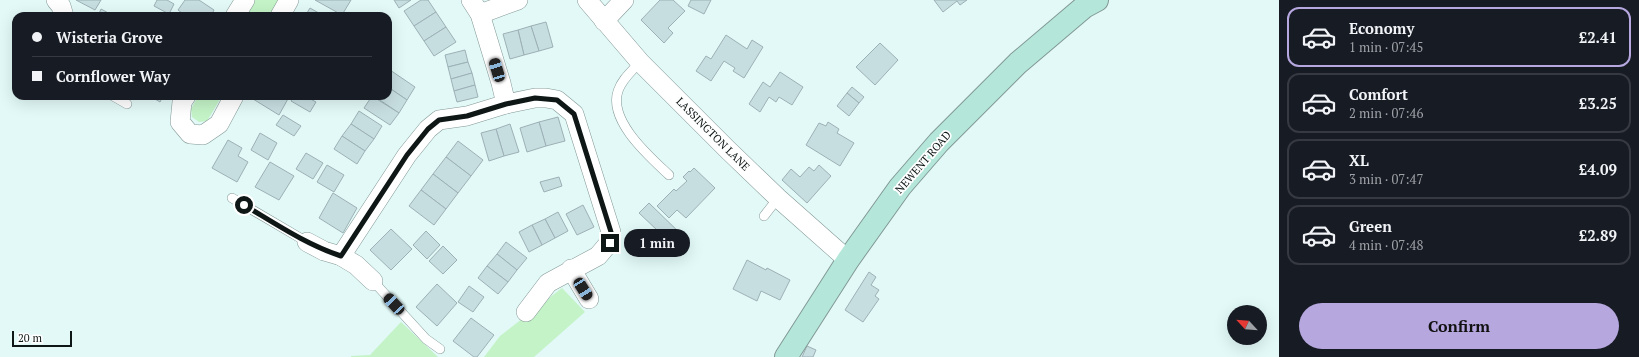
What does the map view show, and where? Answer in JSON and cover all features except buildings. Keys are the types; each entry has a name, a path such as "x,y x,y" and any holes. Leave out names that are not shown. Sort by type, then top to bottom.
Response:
{"main road":[{"name":"NEWENT ROAD","path":"786,357 848,260 900,187 939,142 1018,63 1084,7 1096,0"}],"street":[{"path":"56,0 61,6 63,12"},
{"path":"238,12 245,0"},
{"path":"282,12 290,0"},
{"path":"506,104 501,83 476,7 518,0"},
{"name":"LASSINGTON LANE","path":"587,0 640,62 778,198 848,260"},
{"path":"604,21 624,0"},
{"path":"341,256 407,155 428,129 439,120 467,116 506,104 535,98 557,100 574,114 611,232 610,243 598,256 571,269 548,283 526,312"},
{"path":"183,100 180,122 190,134 203,135 219,124 232,100"},
{"path":"307,242 324,251 341,256 356,265 372,281"},
{"path":"571,269 589,299"}],"lane":[{"path":"640,62 623,80 617,93 618,114 640,148 669,175"},
{"path":"120,100 127,104"},
{"path":"232,198 307,242"},
{"path":"764,216 778,198"},
{"path":"372,281 426,339 440,349"}],"green space":[{"path":"253,0 279,0 272,12 246,12"},
{"path":"196,100 220,100 207,121 199,122 192,117 191,109"},
{"path":"562,288 585,312 534,357 484,357 500,336"},
{"path":"401,322 438,357 351,357 370,355"}],"route":[{"path":"244,205 324,251 341,256 407,155 428,129 439,120 467,116 520,101 535,98 546,98 557,100 568,107 574,114 611,232 610,243"}]}
